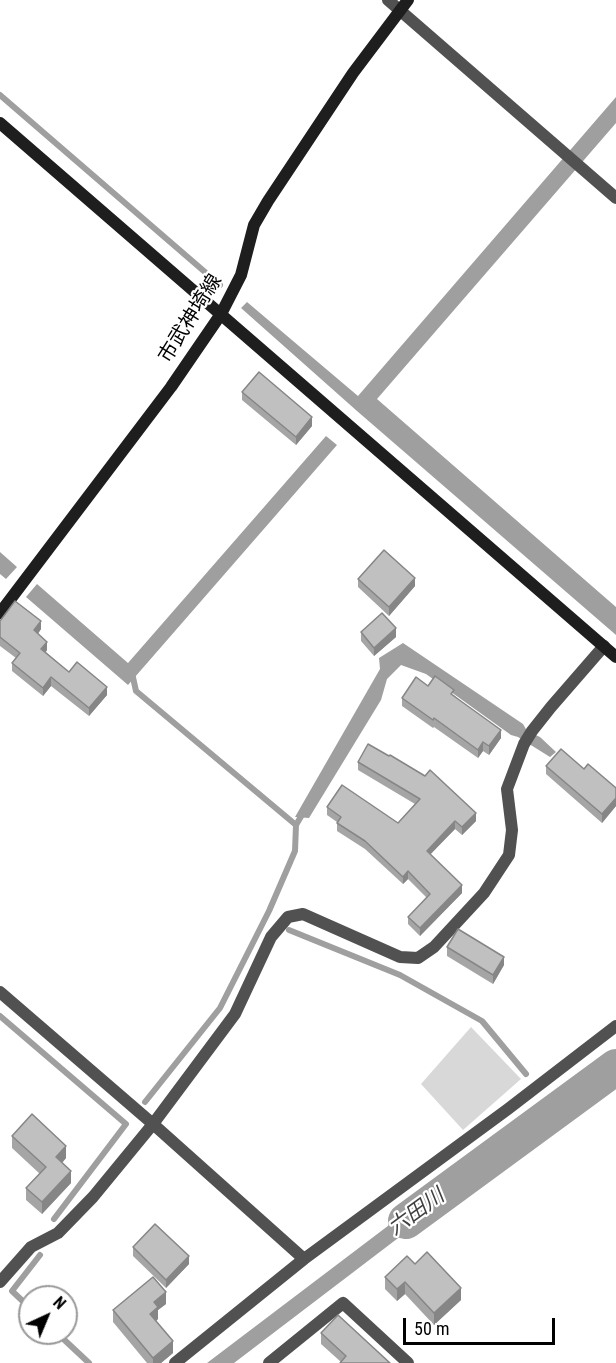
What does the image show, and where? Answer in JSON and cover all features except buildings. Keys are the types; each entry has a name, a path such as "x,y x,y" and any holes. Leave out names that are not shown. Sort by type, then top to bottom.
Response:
{"street":[{"path":"388,0 404,5 616,198"},
{"name":"市武神埼線","path":"0,612 171,387 220,314 241,275 254,225 268,201 353,74 404,5"},
{"path":"0,123 616,657"},
{"path":"0,1282 31,1247 58,1233 93,1197 153,1124 235,1014 271,937 288,917 303,914 400,957 418,958 434,947 484,893 509,855 512,830 507,789 524,744 551,707 604,646"},
{"path":"0,992 304,1259"},
{"path":"175,1363 304,1259 508,1109 616,1026"},
{"path":"269,1363 343,1303 408,1363"}],"shaded area":[{"path":"471,1027 521,1079 463,1130 421,1084"}],"water":[{"path":"616,97 616,123 377,399 616,607 616,635 241,308 247,302 358,396"},
{"path":"326,436 337,445 128,685 26,597 37,584 128,663"},
{"path":"0,552 17,567 6,579 0,574"},
{"path":"403,643 523,724 527,731 540,737 556,752 550,757 511,735 426,674 401,665 387,679 381,700 309,818 295,817 380,669 379,658"},
{"path":"438,1188 452,1197 234,1363 207,1363"}],"waterway":[{"path":"0,95 220,285"},
{"path":"132,673 136,691 296,825"},
{"path":"145,1102 220,1008 269,911 295,851 296,825 303,813"},
{"path":"289,930 400,975 482,1021 526,1074"},
{"path":"0,1016 126,1124 54,1219"},
{"name":"六田川","path":"406,1221 616,1067"},
{"path":"18,1297 12,1291 40,1255"},
{"path":"70,1345 89,1363"}]}
